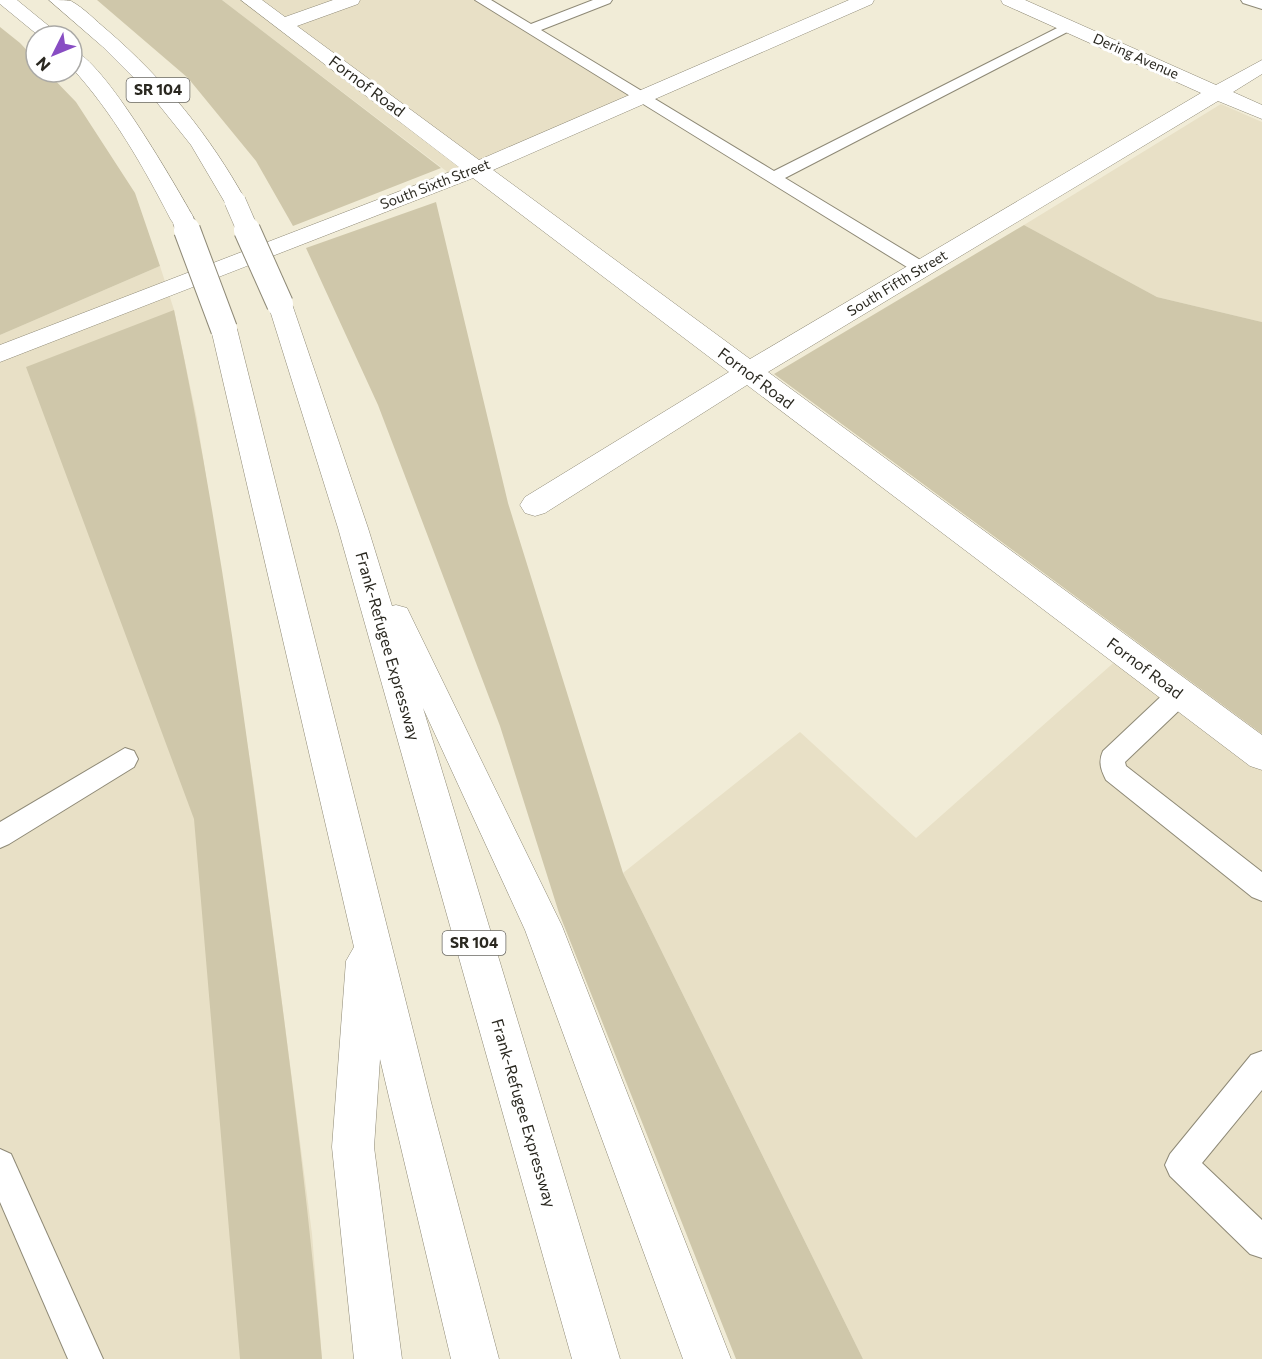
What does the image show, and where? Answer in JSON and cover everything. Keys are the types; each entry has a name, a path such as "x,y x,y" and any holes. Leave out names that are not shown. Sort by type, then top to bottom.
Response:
{"main road":[{"path":"6,0 36,24"},
{"name":"Frank-Refugee Expressway","path":"58,0 113,45 177,110 221,174 280,304 353,528 596,1359"},
{"name":"Fornof Road","path":"250,0 1262,755"},
{"path":"284,24 351,0"},
{"name":"South Sixth Street","path":"0,354 181,281 476,169 865,0"},
{"name":"Dering Avenue","path":"1010,0 1262,113"},
{"name":"South Fifth Street","path":"535,505 748,372 1262,66"},
{"name":"SR 104","path":"84,70 123,117 148,156 183,220 224,329 368,929 475,1359"},
{"path":"353,528 543,926 707,1359"},
{"path":"368,929 353,1147 378,1359"}],"lane":[{"path":"482,0 921,268"},
{"path":"530,30 605,0"},
{"path":"1248,0 1262,5"},
{"path":"773,178 1070,27"},
{"path":"1180,694 1112,759 1115,772 1262,888"},
{"path":"0,836 125,759"},
{"path":"1262,1066 1181,1165 1262,1242"},
{"path":"0,1165 87,1359"}],"shaded area":[{"path":"97,0 222,0 441,168 293,226 256,161 188,78"},
{"path":"222,0 483,0 647,99 458,180"},
{"path":"0,27 24,47 24,84 59,84 76,102 135,193 160,266 0,335"},
{"path":"1221,104 1262,122 1262,322 1157,297 1024,225"},
{"path":"436,202 508,503 623,873 863,1359 736,1359 559,913 500,726 378,405 306,248"},
{"path":"1024,225 1157,297 1262,322 1262,734 774,374"},
{"path":"160,266 174,310 197,419 254,787 312,1234 322,1359 0,1359 0,335"},
{"path":"174,310 216,532 239,680 298,1132 322,1359 240,1359 194,819 26,367"},
{"path":"1137,642 1262,734 1262,1359 863,1359 623,873 800,732 916,838"}]}
